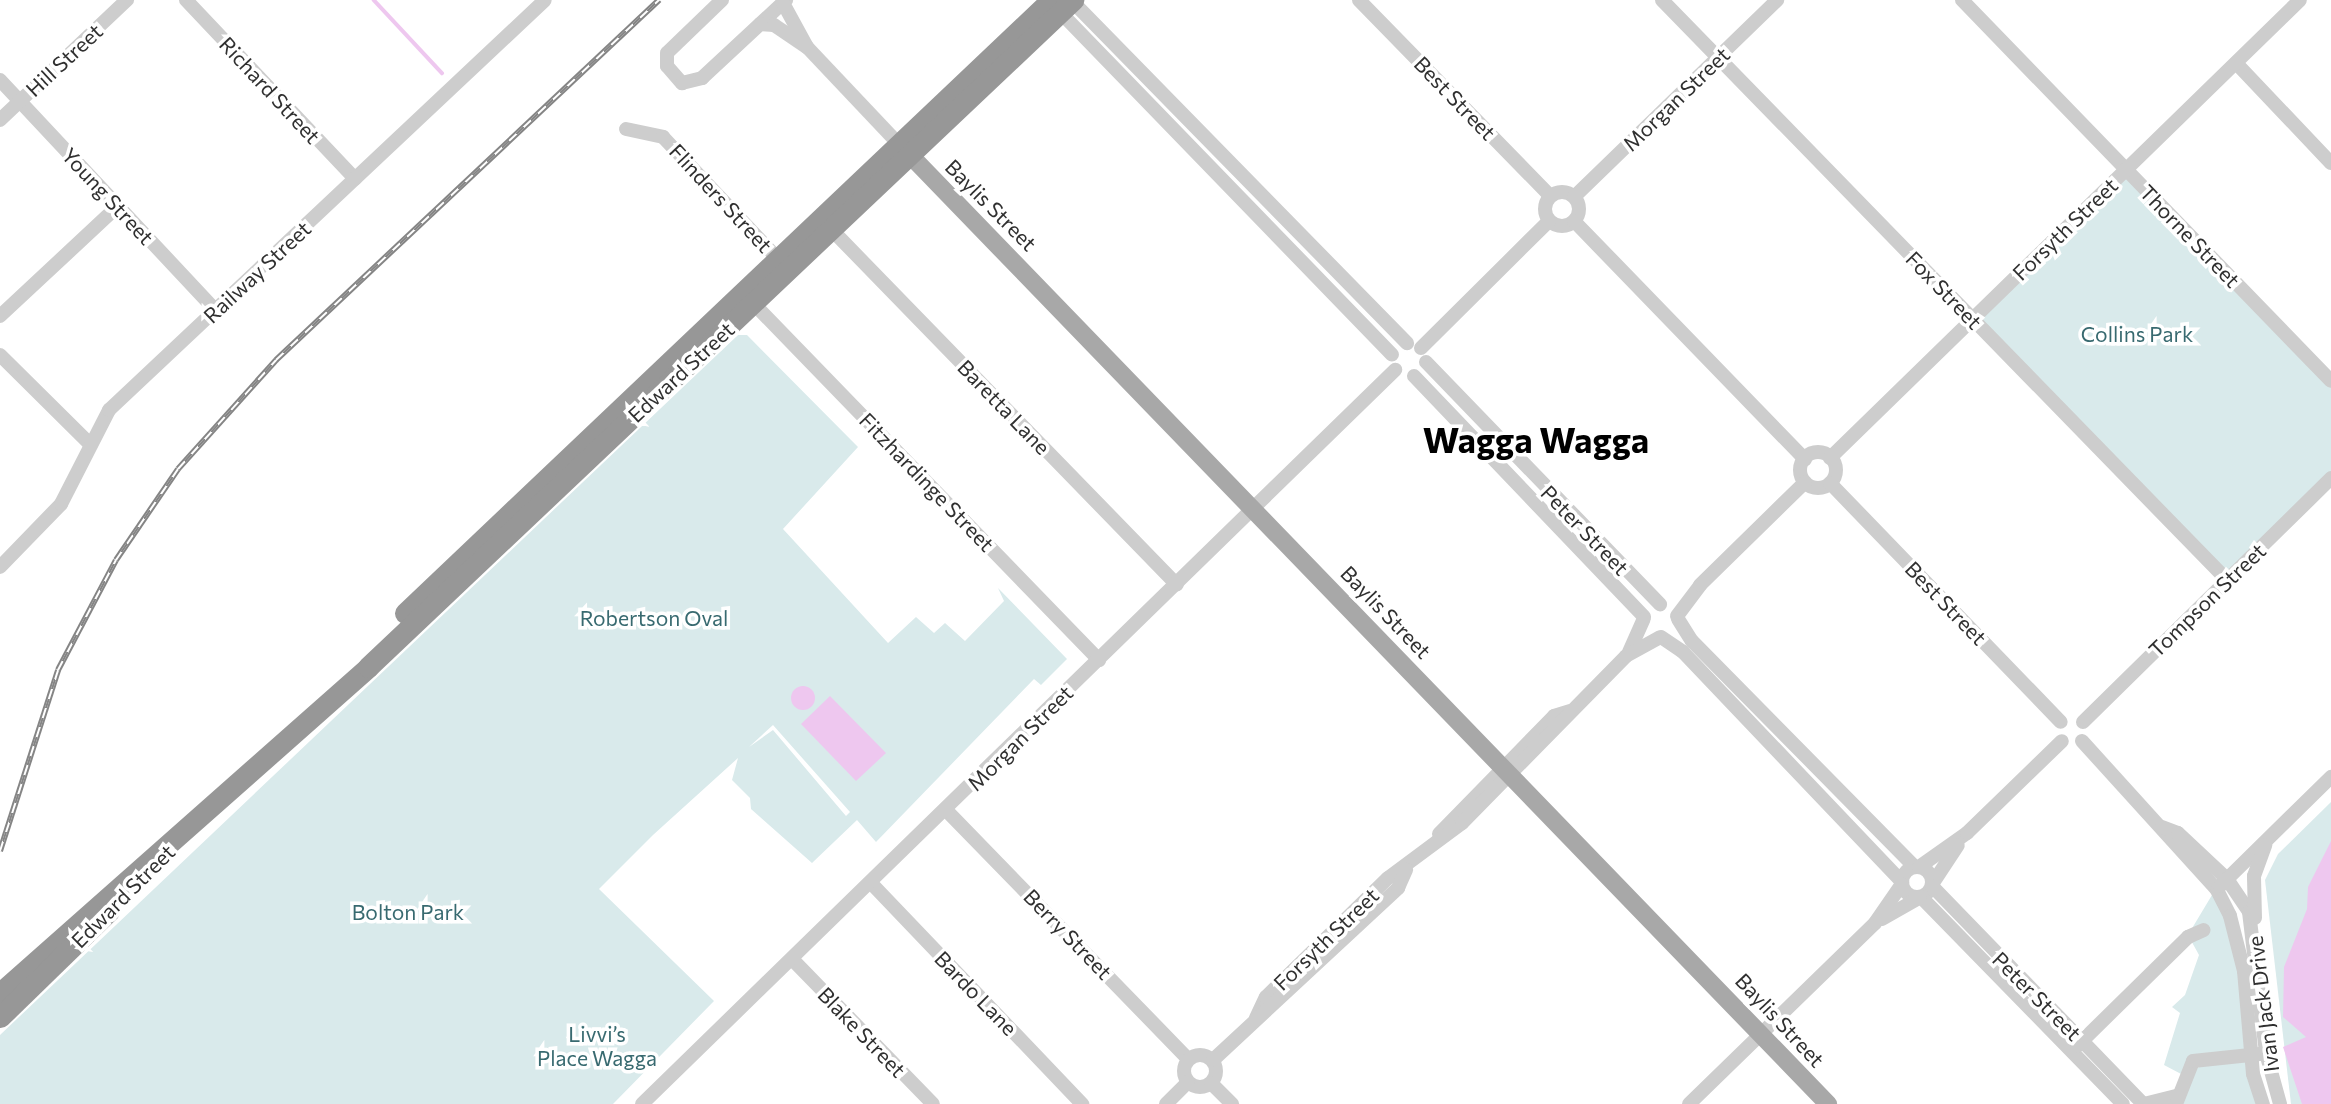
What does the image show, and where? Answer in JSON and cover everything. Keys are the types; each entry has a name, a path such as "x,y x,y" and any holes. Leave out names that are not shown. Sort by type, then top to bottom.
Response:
{"highway":[{"name":"Edward Street","path":"748,297 776,257 903,148 1064,3"},
{"name":"Edward Street","path":"0,993 283,738 368,667 748,297 831,229 903,148"},
{"name":"Edward Street","path":"0,1017 244,773"}],"main road":[{"name":"Baylis Street","path":"903,148 1828,1104"}],"street":[{"name":"Hill Street","path":"0,120 127,0"},
{"name":"Richard Street","path":"186,0 355,179"},
{"path":"722,0 667,53 667,66 682,83 699,80 785,1 807,47"},
{"name":"Best Street","path":"1359,0 1550,196"},
{"name":"Fox Street","path":"1662,0 2227,580"},
{"name":"Morgan Street","path":"1574,197 1777,0"},
{"name":"Thorne Street","path":"1962,0 2331,381"},
{"name":"Forsyth Street","path":"1830,458 2301,0"},
{"name":"Railway Street","path":"0,566 61,504 88,442 109,410 539,2"},
{"name":"Peter Street","path":"1064,3 1133,64 1262,198 1303,251 1345,294 1418,351 1478,430"},
{"name":"Peter Street","path":"1064,3 1121,76 1251,209 1303,251"},
{"path":"760,24 774,25 807,47 903,148"},
{"path":"2236,63 2331,163"},
{"path":"1121,76 1133,64"},
{"name":"Young Street","path":"0,80 216,311"},
{"path":"1163,119 1175,108"},
{"name":"Flinders Street","path":"626,129 663,137 776,257"},
{"path":"1209,167 1221,156"},
{"path":"1549,221 1545,211 1550,196 1574,197 1574,221 1805,459 1805,482 1700,584 1677,618 1730,690 1850,812 1917,867"},
{"path":"1251,209 1262,198"},
{"path":"0,316 118,206"},
{"path":"1394,362 1414,376 1418,351 1549,221 1574,221"},
{"name":"Baretta Lane","path":"831,229 1177,585"},
{"name":"Peter Street","path":"1345,294 1394,362"},
{"name":"Fitzhardinge Street","path":"748,297 1099,660"},
{"name":"Morgan Street","path":"642,1104 1255,510 1394,362 1418,351"},
{"path":"0,355 88,442"},
{"name":"Peter Street","path":"1414,376 1478,430 1598,554 1677,618"},
{"path":"1805,459 1820,453 1830,458 1836,468 1830,483 1814,488 1805,482"},
{"name":"Tompson Street","path":"2082,722 2331,478"},
{"name":"Best Street","path":"1830,483 2061,722"},
{"name":"Peter Street","path":"1598,554 1660,638"},
{"path":"1644,618 1662,604 1700,584"},
{"name":"Forsyth Street","path":"1626,656 1644,618"},
{"name":"Forsyth Street","path":"1213,1060 1398,888 1406,870 1626,656 1660,638 1677,618"},
{"path":"1660,638 1730,690"},
{"path":"1689,1104 1875,923 1902,883 1917,867 1967,833 2062,741 2082,741 2082,722 2061,722 2062,741"},
{"name":"Ivan Jack Drive","path":"2082,741 2162,827 2178,833 2222,885 2255,931 2266,1053 2280,1104"},
{"path":"2222,885 2331,777"},
{"name":"Berry Street","path":"946,810 1188,1059"},
{"path":"1850,812 1902,883"},
{"path":"1875,923 1920,898 1933,885 1967,833"},
{"path":"2255,931 2255,876 2266,841"},
{"name":"Peter Street","path":"1917,867 1985,952"},
{"name":"Bardo Lane","path":"870,883 1082,1104"},
{"name":"Peter Street","path":"1902,883 1985,952 2077,1046 2143,1104 2177,1099"},
{"name":"Ivan Jack Drive","path":"2222,885 2236,932 2250,1055 2263,1104"},
{"path":"2077,1046 2188,937 2204,930"},
{"name":"Blake Street","path":"792,959 933,1104"},
{"name":"Peter Street","path":"2077,1046 2123,1104"},
{"path":"2177,1099 2193,1061 2266,1053"},
{"path":"1166,1104 1188,1082 1188,1059 1204,1054 1213,1060 1211,1083"},
{"path":"1188,1082 1211,1083 1232,1104"}],"green space":[{"name":"Collins Park","path":"2126,170 2331,381 2331,478 2227,580 1973,319"},
{"path":"738,335 747,335 858,447 783,529 888,643 916,617 934,633 945,623 965,641 1004,601 998,588 1067,659 1041,685 1034,679 876,842 857,820 812,863 751,809 750,798 732,780 738,758 653,835 599,889 714,1001 613,1104 0,1104 0,1035","holes":["773,725 850,812 846,816 773,730 749,747"]},
{"path":"2331,802 2331,1104 2291,1104 2265,880 2278,854"},
{"path":"2215,890 2235,932 2249,1054 2204,1055 2183,1075 2164,1065 2180,1013 2172,1007 2185,995 2199,955 2188,935"},
{"path":"2250,1055 2263,1104 2176,1104 2187,1070"}],"shaded area":[{"path":"803,686 812,689 815,698 812,707 803,710 794,707 791,698 794,689"},
{"path":"830,696 886,753 856,781 801,724"},
{"path":"2331,841 2331,1104 2302,1104 2283,1047 2306,1037 2283,1017 2284,967 2307,909 2308,887"}],"waterway":[{"path":"374,0 442,73"}],"railway":[{"path":"0,851 58,670 116,560 178,469 276,360 659,0"}],"district":[{"name":"Wagga Wagga","path":"1536,439"}],"park label":[{"name":"Robertson Oval","path":"654,618"},
{"name":"Bolton Park","path":"408,912"},
{"name":"Livvi’s Place Wagga","path":"597,1046"}]}
